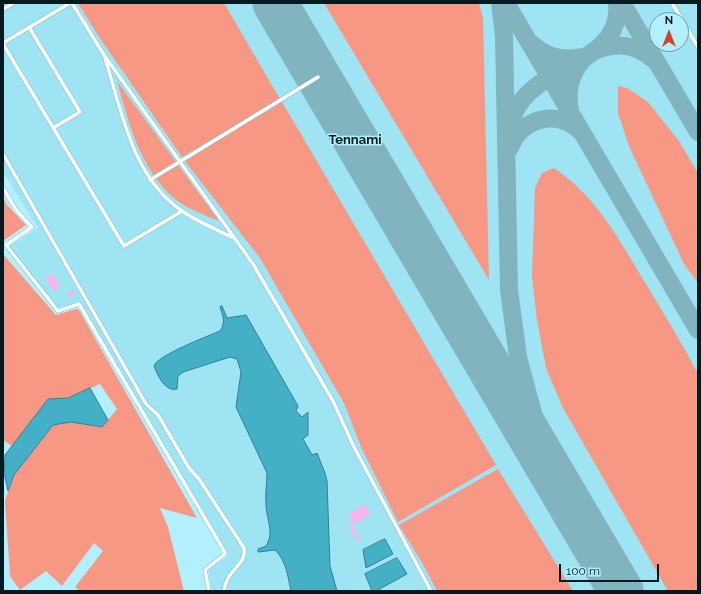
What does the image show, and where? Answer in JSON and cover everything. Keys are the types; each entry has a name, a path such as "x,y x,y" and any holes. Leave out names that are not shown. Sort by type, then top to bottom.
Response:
{"lane":[{"path":"3,9 14,3"},
{"path":"182,212 124,246 3,43 71,3 104,55 253,264 334,401 354,447 431,591"},
{"path":"672,3 698,47"},
{"path":"30,27 80,112 53,128"},
{"path":"104,55 135,152 157,190 182,212 235,239"},
{"path":"150,180 318,77"},
{"path":"3,154 146,404 158,414 189,468 199,479 244,548 244,558 227,577 224,591"},
{"path":"3,188 16,210 32,227 6,245 58,311 79,304 223,549 225,554 205,570 209,591"}],"shaded area":[{"path":"3,3 698,3 698,591 212,591 208,569 229,556 80,301 55,309 8,247 38,228 3,172"},
{"path":"78,3 224,3 280,99 182,157 99,37"},
{"path":"324,3 479,3 483,18 489,280"},
{"path":"117,81 219,221 196,212 180,203 163,187 153,174 137,145"},
{"path":"618,86 627,88 648,102 679,141 698,173 698,283 684,264 629,146 618,113"},
{"path":"282,102 496,465 398,522 361,447 344,403 260,258 184,160"},
{"path":"554,168 583,192 617,236 686,351 698,374 698,591 668,591 563,408 546,368 537,320 532,277 535,188 542,173"},
{"path":"3,197 7,205 26,225 3,241"},
{"path":"3,254 56,315 76,309 79,310 197,518 160,508 168,527 184,591 80,591 75,587 103,551 94,543 62,586 46,571 20,590 10,576 5,501 14,475 53,425 71,422 102,427 117,409 100,384 68,398 48,399 12,446 3,440"},
{"path":"222,306 227,318 246,315 298,406 296,411 302,417 308,412 308,435 303,439 312,455 317,453 327,481 330,566 337,591 291,591 286,569 279,554 275,550 258,552 258,549 266,546 270,536 266,510 267,473 236,407 241,372 237,359 230,357 183,372 178,376 177,389 169,388 162,382 154,366 163,357 220,331 223,322 220,307"},
{"path":"90,388 108,420 102,427 71,422 53,425 14,475 8,491 4,473 5,455 48,399 68,398"},
{"path":"498,469 573,591 437,591 424,566 399,525"},
{"path":"385,539 393,554 366,568 363,550"},
{"path":"397,558 407,574 376,591 372,591 365,574"}],"building":[{"path":"53,274 60,287 53,291 45,278"},
{"path":"73,290 76,294 69,297 67,293"},
{"path":"365,504 371,514 354,525 348,514"},
{"path":"352,524 361,540 358,542 349,526"}],"taxiway":[{"path":"500,3 504,36 509,290 518,357 533,413 555,479"},
{"path":"506,3 698,330"},
{"path":"510,128 516,109 532,90 547,79 596,50 608,38 616,22 617,3"},
{"path":"622,3 698,132"},
{"path":"532,44 543,52 555,57 582,57"},
{"path":"597,50 613,46 627,46 641,51 654,60"},
{"path":"570,110 570,83 575,71 583,59"},
{"path":"510,148 522,129 531,123 541,120 562,120 581,132"}],"runway":[{"path":"275,3 621,591"}],"district":[{"name":"Tennami","path":"355,140"}]}
